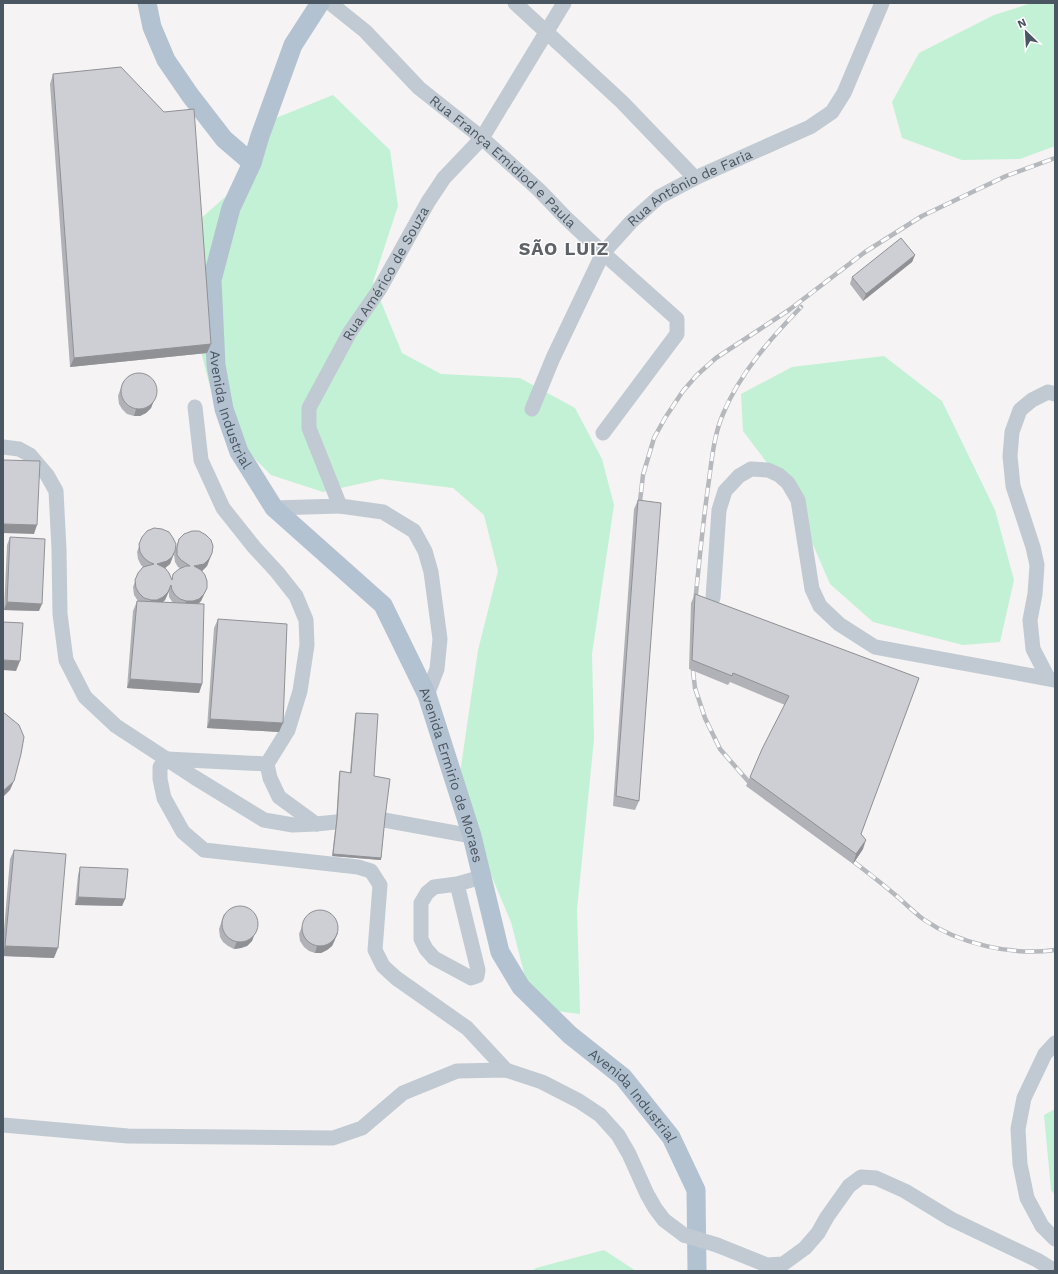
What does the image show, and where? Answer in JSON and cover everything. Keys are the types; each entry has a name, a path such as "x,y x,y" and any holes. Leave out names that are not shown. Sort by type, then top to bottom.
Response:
{"main road":[{"path":"147,3 152,27 166,60 190,95 224,139 252,163 260,136 293,45 320,3"},
{"name":"Avenida Industrial","path":"252,163 231,208 212,280 216,365 224,409 239,452 274,508 383,605"},
{"name":"Avenida Ermirio de Moraes","path":"383,605 427,695 472,836 500,952"},
{"name":"Avenida Industrial","path":"500,952 521,987 570,1035 623,1077 672,1137 696,1190 697,1271"}],"street":[{"name":"Rua França Emidiod e Paula","path":"330,3 365,31 418,88 482,138 539,190 565,217 677,319 677,334 603,433"},
{"path":"515,3 622,102 695,178"},
{"name":"Rua Américo de Souza","path":"340,506 308,428 308,408 350,332 379,290 428,202 444,178 482,138 564,3"},
{"name":"Rua Antônio de Faria","path":"532,409 553,358 604,253 631,222 659,198 695,178 810,127 832,112 844,93 882,3"},
{"path":"1051,679 1033,649 1030,620 1035,594 1037,565 1033,547 1012,486 1010,456 1012,432 1020,410 1032,400 1048,392 1055,394"},
{"path":"195,407 202,460 224,508 254,547 296,596 306,620 307,645 300,691 288,730 267,764 270,778 279,797 316,824"},
{"path":"3,447 19,449 30,455 47,475 56,491 60,614 66,660 85,696 116,726 264,820 294,825 336,822"},
{"path":"713,598 718,510 725,491 739,476 751,469 768,470 779,475 788,483 798,500 812,589 820,606 839,624 875,647 1051,679"},
{"path":"274,508 340,506 383,512 414,531 425,551 431,572 440,639 437,669 427,695"},
{"path":"267,764 168,759 160,767 160,779 164,798 183,832 204,850 358,867 371,871 380,885 375,950 383,966 396,978 467,1028 506,1070"},
{"path":"384,820 472,836"},
{"path":"457,884 478,970 477,976 471,978 434,958 426,949 421,939 421,903 427,893 434,887 457,884 482,877"},
{"path":"1055,1043 1045,1054 1024,1098 1018,1129 1020,1164 1027,1198 1042,1226 1055,1239"},
{"path":"1038,1068 1055,1061"},
{"path":"3,1125 128,1136 333,1138 362,1128 403,1093 457,1071 506,1070 542,1082 579,1101 600,1115 618,1135 629,1154 655,1208 664,1220 684,1235 717,1245 767,1265 783,1264 805,1248 818,1233 827,1217 849,1186 861,1177 876,1178 905,1191 951,1219 1037,1260 1055,1271"}],"green space":[{"path":"1032,3 1055,3 1055,146 1020,159 962,160 902,138 892,102 919,53 994,15"},
{"path":"333,95 390,150 398,206 373,282 402,353 441,374 520,378 575,408 602,459 614,505 592,654 594,739 577,909 580,1014 533,1008 511,922 457,794 478,650 498,571 484,515 453,488 381,479 323,492 271,475 239,443 210,387 185,287 198,221 242,182 276,118"},
{"path":"884,356 942,401 995,510 1014,580 1000,642 963,645 873,622 830,584 792,496 743,431 741,394 792,367"},
{"path":"1055,1109 1055,1195 1051,1190 1044,1115"},
{"path":"604,1250 636,1271 532,1271 536,1268"}],"building":[{"path":"121,67 164,112 194,109 211,344 74,358 53,74"},
{"path":"901,238 915,255 866,294 852,277"},
{"path":"142,373 152,378 156,384 156,398 152,404 146,408 136,409 126,404 122,398 121,388 126,378 132,374"},
{"path":"3,460 40,461 37,525 3,524"},
{"path":"638,500 661,503 639,801 616,796"},
{"path":"154,528 169,532 176,544 172,557 167,561 157,564 165,568 172,580 173,574 179,569 190,566 181,560 177,555 179,539 184,534 192,531 199,531 211,540 213,546 209,559 204,564 194,566 201,570 207,581 207,588 199,599 186,601 180,599 175,595 171,585 168,592 157,600 144,598 139,593 136,588 135,580 138,573 143,567 154,564 144,558 140,552 139,544 147,531"},
{"path":"10,537 45,539 42,604 7,602"},
{"path":"695,594 919,678 861,834 866,840 856,854 750,777 762,749 789,696 733,673 732,676 692,660"},
{"path":"137,601 204,604 202,684 130,679"},
{"path":"218,619 287,624 283,723 210,719"},
{"path":"3,622 23,623 20,661 3,660"},
{"path":"3,712 19,725 24,737 14,781 3,791"},
{"path":"356,713 378,714 374,776 390,779 381,858 333,854 340,771 351,773"},
{"path":"14,850 66,854 58,948 5,946"},
{"path":"80,867 128,869 125,899 78,897"},
{"path":"243,906 253,911 257,917 257,931 253,937 247,941 237,942 227,937 223,931 222,921 227,911 233,907"},
{"path":"323,910 333,915 337,921 337,935 333,941 327,945 317,946 307,941 303,935 302,925 307,915 313,911"}],"railway":[{"path":"639,510 643,475 654,438 683,391 697,375 716,358 789,310 865,252 922,216 1006,176 1055,158"},
{"path":"695,604 711,463 715,438 720,422 730,399 747,370 801,307"},
{"path":"693,671 695,688 705,718 720,749 748,781"},
{"path":"854,862 897,896 915,913 937,928 986,946 1021,951 1055,950"}],"district":[{"name":"SÃO LUIZ","path":"564,248"}]}
